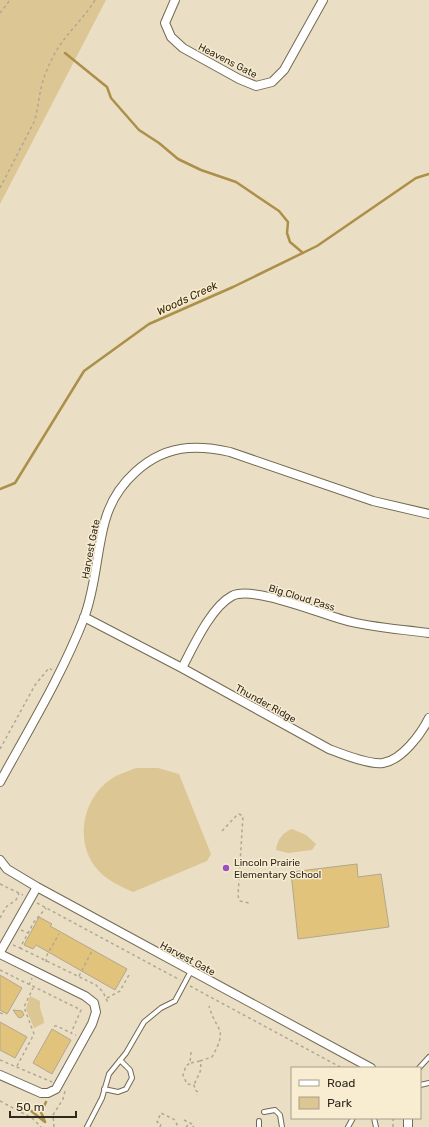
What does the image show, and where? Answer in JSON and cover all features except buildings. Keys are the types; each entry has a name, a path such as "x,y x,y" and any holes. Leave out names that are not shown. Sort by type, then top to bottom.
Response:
{"street":[{"name":"Heavens Gate","path":"175,0 165,23 170,37 183,48 239,79 256,86 272,82 284,70 323,0"},
{"name":"Harvest Gate","path":"0,782 68,655 84,617 96,576 105,520 111,503 119,489 131,476 153,459 164,454 187,448 215,449 230,452 373,501 429,514"},
{"name":"Big Cloud Pass","path":"182,668 199,635 214,613 233,596 259,594 345,621 429,633"},
{"name":"Thunder Ridge","path":"84,617 182,668 329,749 352,758 383,763 394,758 412,744 429,718"},
{"name":"Harvest Gate","path":"0,860 7,869 37,887 369,1067"},
{"path":"0,1075 41,1093 48,1093 56,1089 92,1024 96,1012 94,1003 85,996 0,953 37,887"}],"lane":[{"path":"87,1127 102,1098 109,1074 120,1060 144,1022 161,1008 175,1001 191,971"},
{"path":"420,1067 429,1058"},
{"path":"104,1089 118,1092 126,1089 132,1078 130,1070 120,1060"},
{"path":"264,1112 274,1110 280,1115 282,1127"},
{"path":"259,1127 260,1121"}],"path":[{"path":"0,13 10,0"},
{"path":"0,188 34,122 42,85 53,57 59,46 83,18 95,0"},
{"path":"0,749 35,685 49,668"},
{"path":"222,831 237,815 239,814 243,816 238,896 240,901 249,903"},
{"path":"0,884 340,1067"},
{"path":"0,918 6,907 16,900 19,893"},
{"path":"20,948 28,933 46,908"},
{"path":"20,929 28,933"},
{"path":"46,962 47,955 59,934"},
{"path":"12,944 46,962 96,985 108,1003"},
{"path":"78,976 92,951"},
{"path":"0,970 81,1010 71,1033"},
{"path":"106,998 120,991 130,973"},
{"path":"29,985 33,977"},
{"path":"82,983 84,979"},
{"path":"17,1066 34,1034 24,1007 33,987"},
{"path":"194,1085 187,1084 183,1075 186,1066 190,1063 212,1057 221,1039 220,1028 209,1006"},
{"path":"0,1013 6,1014"},
{"path":"54,1026 78,1036"},
{"path":"74,1027 78,1029"},
{"path":"190,1063 191,1052"},
{"path":"0,1060 54,1083"},
{"path":"197,1095 198,1092 195,1090 194,1085 202,1070 200,1061"},
{"path":"54,1127 53,1115 65,1095 63,1088"},
{"path":"0,1100 32,1118 41,1127"},
{"path":"160,1127 161,1124 157,1122 161,1113 175,1120 178,1127"},
{"path":"184,1120 194,1125 193,1127"}],"green space":[{"path":"0,0 106,0 0,204"},
{"path":"136,768 158,768 179,774 211,854 207,861 133,892 109,880 97,869 90,858 85,845 84,832 85,819 89,806 96,794 105,784 116,776"},
{"path":"292,829 306,835 316,844 312,850 288,853 276,850 281,837"},
{"path":"30,996 40,1001 40,1008 44,1020 44,1023 34,1028 26,1009"}],"waterway":[{"path":"65,53 107,87 111,98 139,130 159,143 178,159 201,170 236,182 279,211 288,222 287,233 290,242 303,253"},
{"name":"Woods Creek","path":"0,489 15,483 84,371 149,324 233,287 317,246 416,178 429,174"},
{"path":"45,1122 41,1112 46,1102"},
{"path":"30,1110 45,1122"}],"place":[{"name":"Lincoln Prairie Elementary School","path":"226,868"}]}
